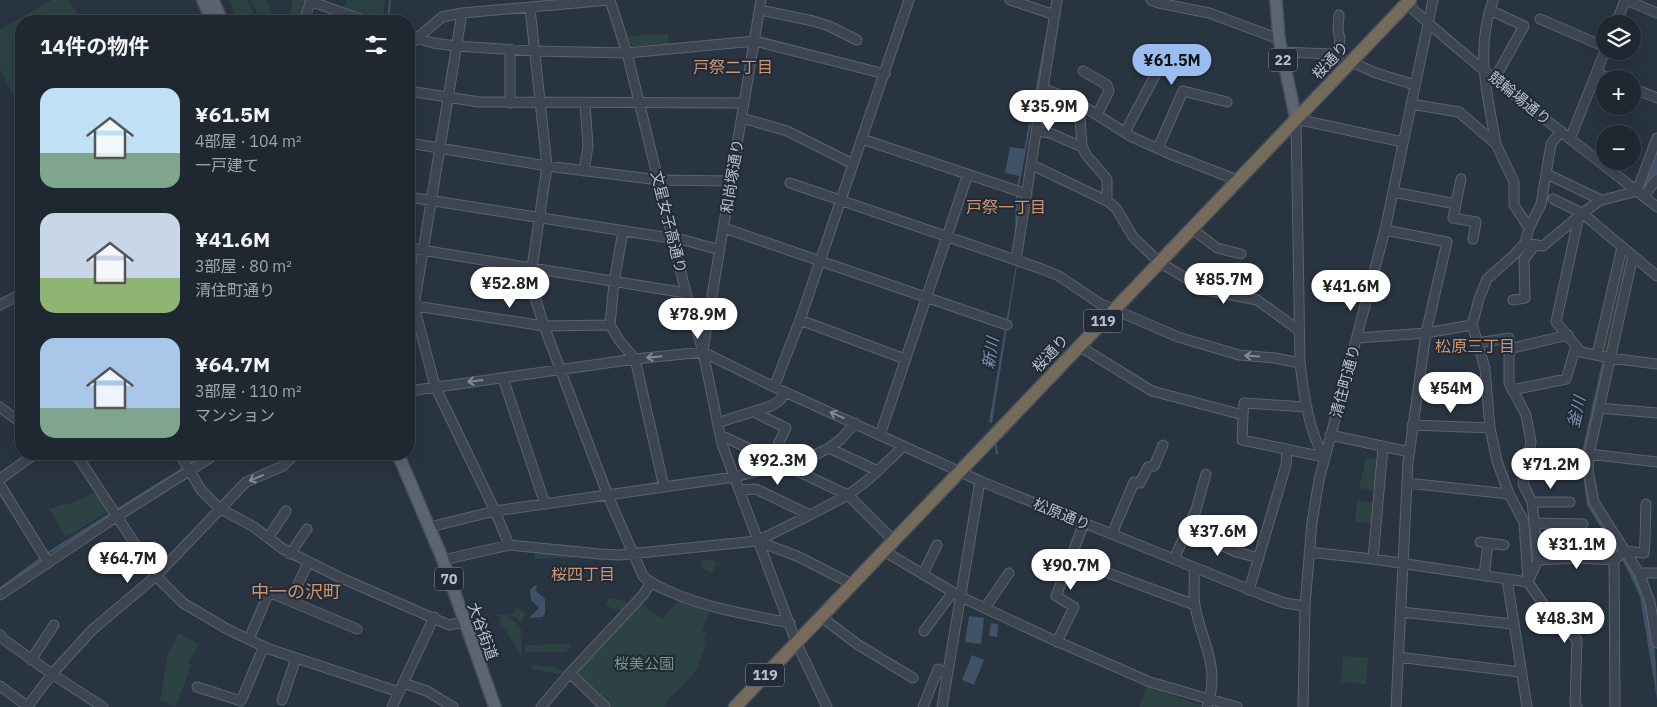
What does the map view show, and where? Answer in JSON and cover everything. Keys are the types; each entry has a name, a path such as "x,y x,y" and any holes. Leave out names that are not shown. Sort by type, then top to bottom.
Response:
{"highway":[{"name":"桜通り","path":"735,707 1408,2"}],"main road":[{"path":"203,0 209,15"},
{"path":"212,0 219,15"},
{"name":"22","path":"1276,0 1281,52 1296,119"},
{"name":"大谷街道","path":"401,460 443,560 495,707"}],"street":[{"path":"415,37 442,17 462,13 610,0"},
{"name":"文星女子高通り","path":"610,0 627,53 686,293 703,352 720,435 738,490 796,642 827,707"},
{"name":"和尚塚通り","path":"703,352 762,0"},
{"path":"774,387 800,320 909,0"},
{"path":"1010,0 1055,15"},
{"path":"1016,260 1058,0"},
{"path":"1151,0 1209,13 1279,39"},
{"name":"清住町通り","path":"1303,707 1305,606 1309,552 1324,457 1385,230 1433,0"},
{"path":"1493,0 1484,30 1483,68 1496,144 1514,182 1514,205 1529,228"},
{"path":"1620,15 1626,0 1657,13"},
{"path":"306,15 311,1 350,15"},
{"name":"競輪場通り","path":"1408,2 1428,23 1495,78 1657,206"},
{"path":"530,8 547,166 530,281 544,326 608,496 643,576 650,584 718,608 790,623"},
{"path":"760,10 813,20 857,40"},
{"path":"1490,10 1524,26 1495,78"},
{"path":"415,287 432,200 462,13"},
{"path":"1338,56 1340,38 1338,31 1339,15"},
{"path":"1540,19 1596,43"},
{"path":"415,41 510,50 627,53 755,41 885,74"},
{"path":"510,50 510,103"},
{"path":"1281,52 1324,52 1338,56 1349,63 1376,73 1415,85"},
{"path":"1125,132 1166,55"},
{"path":"1083,71 1107,85 1109,91 1096,115"},
{"path":"1570,138 1596,75"},
{"path":"1044,89 1072,100 1125,132 1158,148 1237,180"},
{"path":"1158,148 1183,91 1227,102"},
{"path":"415,92 479,102 744,103"},
{"path":"1641,92 1657,98"},
{"path":"1072,100 1080,118 1082,147 1106,179 1107,201"},
{"path":"584,171 588,146 585,103"},
{"path":"1411,104 1459,112 1496,144"},
{"path":"742,118 787,131 854,164"},
{"path":"1324,457 1316,443 1306,407 1300,363 1296,119 1403,142"},
{"path":"1037,131 1050,133 1082,147"},
{"path":"1561,131 1551,144 1541,204 1529,228 1525,243 1487,279 1478,299 1472,324 1485,369 1490,428 1497,461 1524,522 1528,582 1557,624 1577,640 1575,704 1577,707"},
{"path":"1640,194 1657,138"},
{"path":"862,139 1027,194"},
{"path":"415,145 547,166 659,180 731,181"},
{"path":"1032,165 1107,201 1116,208 1133,237 1159,262 1206,290 1257,300 1300,331"},
{"path":"880,435 968,174"},
{"path":"1551,176 1601,200"},
{"path":"1461,179 1453,218 1476,222 1473,239"},
{"path":"1525,243 1543,246 1601,200 1640,194 1657,179"},
{"path":"790,183 1059,276 1083,294 1178,337 1239,355 1276,358 1300,363"},
{"path":"1393,192 1456,204"},
{"path":"415,198 623,231 673,237 720,250"},
{"path":"1554,199 1581,215 1657,276"},
{"path":"1581,215 1556,322 1582,352 1603,357 1657,364"},
{"path":"724,228 1008,325"},
{"path":"1191,228 1217,248 1241,254"},
{"path":"1385,230 1447,242 1426,333 1412,425 1407,483 1396,707"},
{"path":"623,231 614,282 610,325 619,340 635,359 664,487"},
{"path":"1514,300 1525,298 1524,259 1535,245"},
{"path":"415,249 686,293"},
{"path":"1627,252 1603,357 1599,408 1589,454 1588,470 1594,502 1639,574 1650,602 1656,626 1657,643"},
{"path":"1603,357 1627,252"},
{"path":"0,306 15,297"},
{"path":"415,307 544,326 610,325"},
{"path":"415,319 435,386 495,511 509,545"},
{"path":"800,320 905,359"},
{"path":"1357,338 1426,333 1472,324"},
{"path":"1509,349 1568,335"},
{"path":"1478,343 1509,338 1508,383 1526,415 1531,442 1523,484 1532,502 1536,523 1538,560 1528,582"},
{"path":"1080,346 1152,391 1243,415"},
{"path":"1512,390 1566,379 1576,346"},
{"path":"415,390 635,359 703,352"},
{"name":"松原通り","path":"703,352 774,387 980,481 1249,590 1284,603 1305,606"},
{"path":"503,378 545,504"},
{"path":"718,423 776,404 785,392"},
{"path":"1306,407 1244,403 1242,440 1324,457"},
{"path":"0,407 15,418"},
{"path":"1599,408 1657,413"},
{"path":"754,412 786,428 771,459"},
{"path":"430,527 495,511 734,477 784,465 804,460 829,448 841,439 854,423"},
{"path":"1412,425 1490,428"},
{"path":"720,435 848,495 894,541"},
{"path":"1330,435 1410,452"},
{"path":"443,560 509,545 600,554 633,553 757,541 848,495 878,471 904,446"},
{"path":"1112,534 1134,482 1140,482 1148,467 1154,466 1163,446"},
{"path":"1373,559 1383,446"},
{"path":"829,448 878,471"},
{"path":"1249,590 1286,465 1287,449"},
{"path":"1589,454 1657,462"},
{"path":"0,479 27,460"},
{"path":"80,460 156,576 183,603 264,646 399,692"},
{"path":"184,460 201,490 220,508 254,527 290,554 449,625 464,622"},
{"path":"0,595 116,517 206,460"},
{"path":"0,686 27,707 52,674 92,630 156,576 246,482 283,466 289,460"},
{"path":"1174,559 1196,510 1206,474"},
{"path":"942,707 948,674 957,594 980,481"},
{"path":"1407,483 1510,494"},
{"path":"0,485 48,562"},
{"path":"738,490 756,489 810,515"},
{"path":"1532,502 1570,502"},
{"path":"1538,560 1577,558 1614,560 1626,551 1644,553 1647,531 1645,522 1646,504"},
{"path":"268,538 286,511"},
{"path":"1057,642 1074,607 1056,596 1084,523"},
{"path":"1536,523 1583,524"},
{"path":"290,554 308,529"},
{"path":"1187,530 1236,552 1259,558"},
{"path":"757,541 797,556 852,584"},
{"path":"1484,576 1484,542 1504,545"},
{"path":"923,574 937,545"},
{"path":"884,551 957,594 1057,642 1150,682 1209,703 1237,707"},
{"path":"1309,552 1373,559 1528,582"},
{"path":"1614,560 1615,707"},
{"path":"290,601 308,562"},
{"path":"1194,567 1195,605 1210,656 1214,683 1209,703"},
{"path":"985,608 1009,573"},
{"path":"1108,573 1195,605"},
{"path":"1639,574 1657,573"},
{"path":"1507,579 1520,672 1527,707"},
{"path":"541,707 643,595 650,584"},
{"path":"249,639 269,592 356,629"},
{"path":"924,630 957,594"},
{"path":"1401,612 1513,624"},
{"path":"820,616 857,644 912,678"},
{"path":"392,707 434,617"},
{"path":"31,660 54,625"},
{"path":"1,639 103,707"},
{"path":"197,687 241,701 264,646"},
{"path":"1398,657 1520,672"},
{"path":"282,700 296,658"},
{"path":"923,707 938,669 948,674"},
{"path":"570,673 600,705"},
{"path":"404,683 427,691 452,707"}],"green space":[{"path":"52,0 69,0 78,15 25,15"},
{"path":"229,0 247,0 253,15 236,15"},
{"path":"251,0 266,0 273,15 258,15"},
{"path":"293,0 305,0 301,15 289,15"},
{"path":"346,0 385,0 384,15 364,15 344,9"},
{"path":"15,21 15,98 0,70 0,29"},
{"path":"668,34 669,46 633,48 628,36"},
{"path":"1623,251 1630,257 1609,356 1599,353"},
{"path":"1366,457 1382,460 1379,491 1359,488"},
{"path":"97,491 109,511 66,537 49,509 72,503"},
{"path":"1357,500 1378,504 1376,524 1355,521"},
{"path":"535,551 573,555 573,558 535,559"},
{"path":"711,560 717,562 712,573 701,567 702,561"},
{"path":"609,598 625,601 628,607 625,609 612,609 606,604"},
{"name":"桜美公園","path":"681,598 710,609 702,631 706,633 703,642 706,644 696,671 664,705 666,707 609,707 575,675 575,671 640,603 662,619"},
{"path":"517,608 527,614 524,616 522,623 511,615"},
{"path":"498,615 508,615 521,628 522,657 500,622 501,620"},
{"path":"179,633 199,644 189,663 192,665 175,707 160,700 168,654"},
{"path":"569,644 571,646 565,652 525,652 525,645"},
{"path":"1343,656 1368,658 1366,684 1341,682"},
{"path":"532,665 554,667 567,673 565,675 532,669"},
{"path":"1147,686 1202,706 1139,707"}],"water":[{"path":"1010,147 1025,149 1020,176 1005,173"},
{"path":"1657,148 1657,175 1645,187 1642,184"},
{"path":"1017,265 992,423 989,422"},
{"path":"1602,362 1606,363 1586,452 1592,503 1621,551 1617,554 1587,505 1583,475 1582,452"},
{"path":"194,460 199,460 51,553 0,590 0,587 49,551"},
{"path":"1625,557 1634,573 1647,607 1656,662 1657,699 1640,597 1622,560"},
{"path":"535,585 537,587 535,590 545,599 545,614 542,617 529,618 539,608 531,600 530,590"},
{"path":"969,616 984,618 981,644 965,642"},
{"path":"991,623 998,624 997,637 989,636"},
{"path":"972,655 984,660 974,685 962,680"}],"waterway":[{"path":"389,15 390,0"},
{"name":"新川","path":"1018,187 1046,39"},
{"name":"新川","path":"1016,232 1017,194"},
{"name":"新川","path":"995,441 997,454"}],"district":[{"name":"戸祭二丁目","path":"733,67"},
{"name":"戸祭一丁目","path":"1006,207"},
{"name":"松原三丁目","path":"1475,346"},
{"name":"桜四丁目","path":"583,574"},
{"name":"中一の沢町","path":"296,591"}],"water label":[{"name":"釜川","path":"1576,412"}]}
